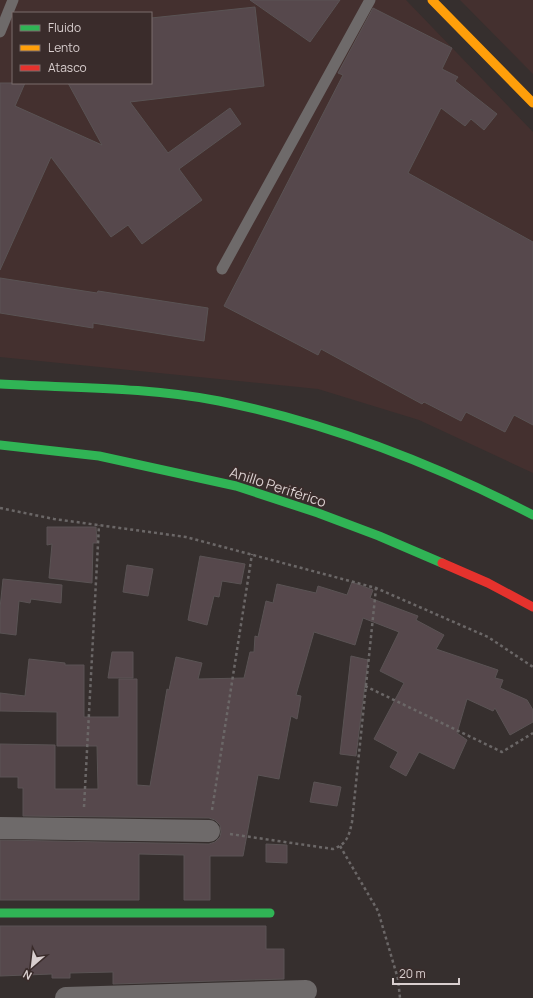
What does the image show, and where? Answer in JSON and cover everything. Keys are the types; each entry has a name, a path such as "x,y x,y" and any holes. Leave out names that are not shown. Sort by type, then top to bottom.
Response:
{"main road":[{"path":"432,0 533,103"},
{"path":"0,384 157,392 219,401 304,421 413,460 492,494 533,515"},
{"name":"Anillo Periférico","path":"0,445 99,456 236,486 318,513 379,536 488,583 533,607"},
{"path":"0,913 270,913"}],"street":[{"path":"0,828 209,831"},
{"path":"66,998 306,992"}],"lane":[{"path":"0,32 13,0"},
{"path":"222,269 370,0"}],"path":[{"path":"0,508 54,519 186,537 376,588 488,637 533,667"},
{"path":"83,828 99,526"},
{"path":"252,554 209,831 333,849 340,846 348,838 352,822 376,588"},
{"path":"365,686 502,752 533,733"},
{"path":"340,846 378,911 398,979 400,998"}],"shaded area":[{"path":"0,0 406,0 533,132 533,473 419,420 318,389 0,357"},
{"path":"460,0 533,0 533,74"}],"building":[{"path":"250,0 340,0 310,42"},
{"path":"255,7 264,86 130,102 168,153 230,108 241,124 179,169 202,200 142,244 128,225 111,237 51,157 0,270 0,83 25,84 15,106 102,145 69,84 152,84 152,18"},
{"path":"373,8 452,48 442,69 458,77 455,81 497,114 484,130 471,119 465,126 441,108 408,173 533,242 533,425 514,415 505,432 466,412 461,421 424,402 422,404 321,349 318,355 224,306 343,75 338,73"},
{"path":"0,278 208,308 204,341 93,323 93,328 0,313"},
{"path":"47,527 96,527 97,543 93,543 92,583 49,578 52,544 47,545"},
{"path":"200,556 245,564 241,584 222,581 219,597 214,596 207,625 188,620"},
{"path":"127,565 153,569 148,596 123,592"},
{"path":"3,579 62,585 61,603 31,599 30,603 19,601 16,635 0,633 0,608"},
{"path":"352,582 373,590 370,598 418,616 416,620 444,635 436,649 498,670 495,678 503,680 500,688 527,700 533,710 533,722 510,735 495,708 493,711 467,699 457,733 467,740 454,769 419,752 406,776 390,767 398,752 374,739 404,683 380,671 399,632 363,618 355,645 314,632 296,695 301,696 297,719 291,716 279,779 258,775 243,856 210,856 210,900 184,900 184,855 139,854 139,900 0,900 0,840 209,844 215,842 220,837 221,832 220,825 215,820 209,818 23,816 23,788 18,788 18,777 0,777 0,744 55,745 55,789 98,789 97,746 57,746 57,712 0,711 0,693 25,696 29,659 65,663 65,665 84,665 84,717 119,717 119,679 137,679 137,785 150,786 167,689 169,690 176,657 202,663 198,679 244,678 250,652 254,652 255,636 258,637 266,601 273,603 277,584 316,593 318,586 347,595"},
{"path":"112,652 133,652 133,678 108,678"},
{"path":"351,656 368,660 356,756 340,754"},
{"path":"314,782 341,787 337,806 310,802"},
{"path":"266,844 287,845 287,863 266,862"},
{"path":"0,926 266,926 266,949 284,949 284,979 113,984 113,972 70,973 70,978 52,978 52,974 0,976"}],"traffic: fast":[{"path":"0,384 165,393 192,396 260,410 341,433 380,447 458,479 533,515"},
{"path":"0,445 99,456 236,486 318,513 379,536 442,563"},
{"path":"0,913 270,913"}],"traffic: slow":[{"path":"432,0 533,103"}],"traffic: jam":[{"path":"442,563 488,583 533,607"}]}
